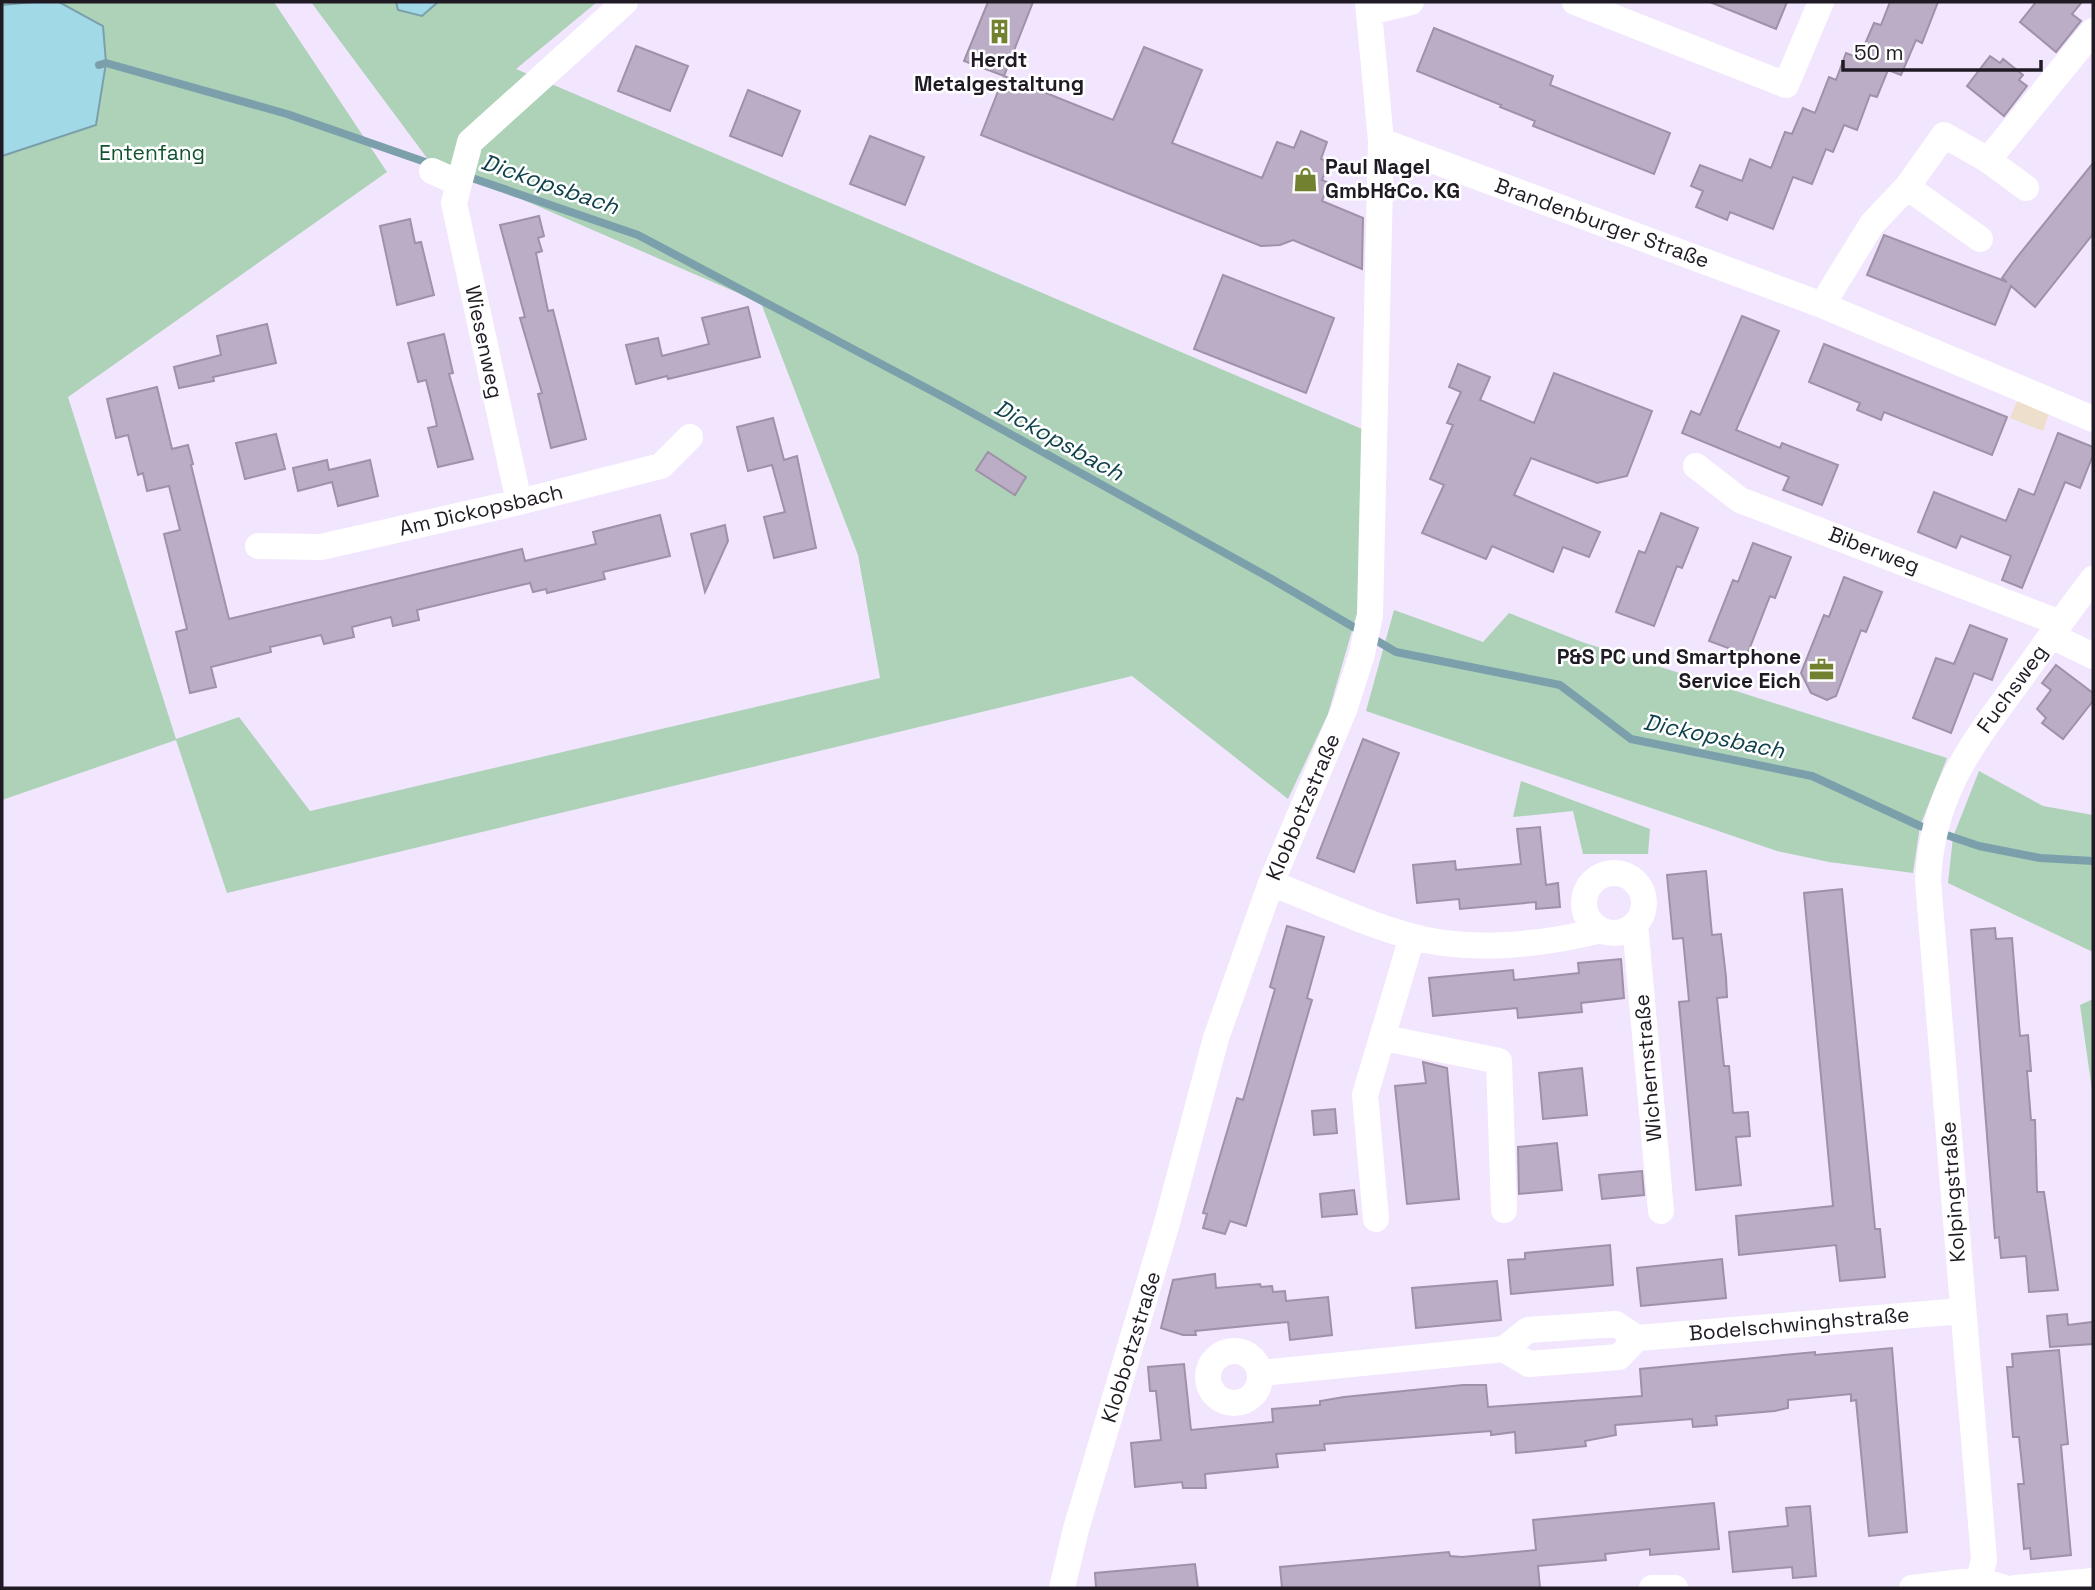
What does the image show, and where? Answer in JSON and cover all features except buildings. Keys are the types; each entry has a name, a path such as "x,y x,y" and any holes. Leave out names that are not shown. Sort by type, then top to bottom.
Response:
{"street":[{"name":"Wiesenweg","path":"519,502 454,203 470,142 625,2"},
{"path":"1368,7 1410,2"},
{"path":"1574,2 1786,85 1821,2"},
{"name":"Klobbotzstraße","path":"1062,1588 1076,1529 1156,1261 1216,1038 1271,883 1344,710 1362,654 1370,615 1378,402 1381,141 1368,7"},
{"path":"1988,160 2093,32"},
{"path":"1822,305 1872,224 1907,187 1944,135 1988,160 2026,188"},
{"name":"Brandenburger Straße","path":"1381,141 1822,305 2093,419"},
{"path":"432,171 461,177"},
{"path":"1907,187 1980,239"},
{"name":"Am Dickopsbach","path":"258,546 321,547 519,502 661,466 690,437"},
{"name":"Biberweg","path":"1696,466 1740,499 2056,629 2093,656"},
{"name":"Fuchsweg","path":"1941,806 1964,755 2093,579"},
{"name":"Kolpingstraße","path":"1941,806 1929,847 1928,881 1984,1560 1979,1580"},
{"name":"Wichernstraße","path":"1601,930 1587,917 1584,898 1593,882 1610,874 1628,877 1640,890 1644,908 1635,924 1661,1211"},
{"path":"1271,883 1412,937 1478,945 1517,945 1570,938 1601,930 1619,933 1635,924"},
{"path":"1376,1219 1365,1095 1412,937"},
{"path":"1384,1038 1499,1060 1504,1210"},
{"name":"Bodelschwinghstraße","path":"1261,1374 1504,1349 1529,1364 1619,1357 1637,1338 1962,1311"},
{"path":"1912,1588 1979,1580 2004,1588"},
{"path":"2015,1588 2093,1581"},
{"path":"1652,1588 1675,1588"}],"shaded area":[{"path":"59,2 103,26 106,63 96,125 2,156 2,5"},
{"path":"396,2 438,2 422,16 398,10"},
{"path":"2018,399 2050,411 2043,431 2010,418"}],"green space":[{"name":"Entenfang","path":"2,2 274,2 387,172 68,397 176,739 239,717 310,811 880,678 858,555 761,303 427,158 311,2 597,2 516,69 1369,432 1360,603 1328,714 1288,799 1132,676 227,893 176,740 2,800"},
{"path":"1394,610 1483,642 1509,613 1582,642 1947,758 1920,826 1913,873 1829,862 1777,851 1366,711"},
{"path":"1979,771 2043,806 2093,815 2093,952 1948,883 1953,837"},
{"path":"1521,781 1650,829 1648,854 1583,854 1573,811 1513,817"},
{"path":"2093,999 2093,1097 2080,1005"}],"waterway":[{"name":"Dickopsbach","path":"99,65 106,63 287,114 434,165"},
{"name":"Dickopsbach","path":"466,176 638,235 949,400 1270,578 1396,652 1560,685 1631,739 1812,776 1920,826 1979,846 2040,858 2093,861"}],"place":[{"name":"Herdt Metalgestaltung","path":"999,31"},
{"name":"Paul Nagel GmbH&Co. KG","path":"1305,179"},
{"name":"P&S PC und Smartphone Service Eich","path":"1821,669"}]}
